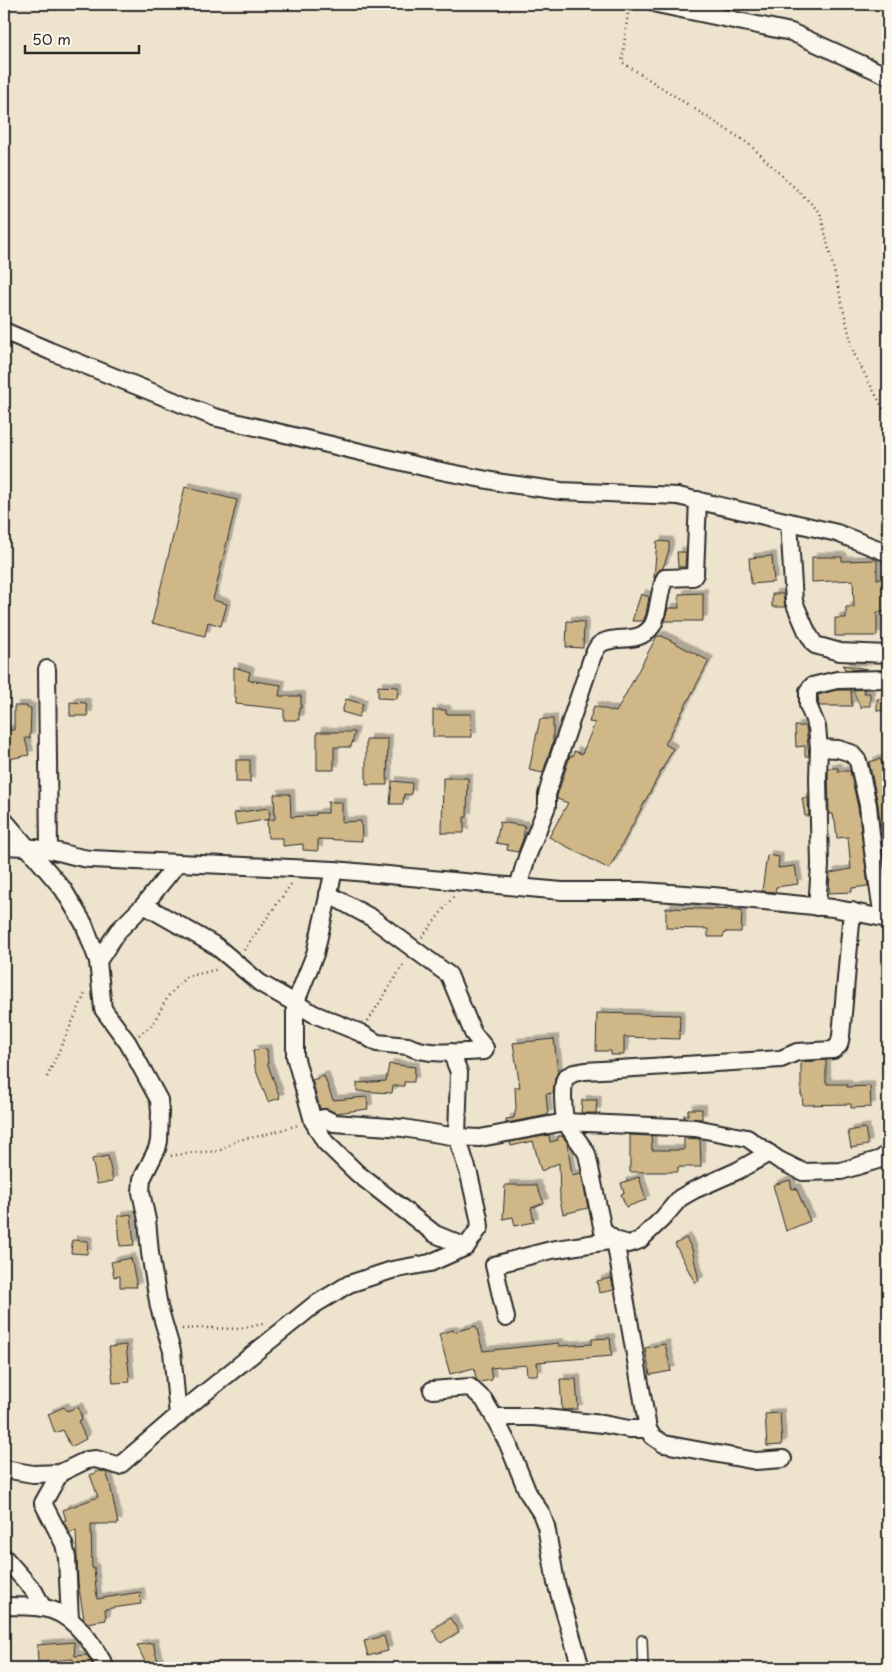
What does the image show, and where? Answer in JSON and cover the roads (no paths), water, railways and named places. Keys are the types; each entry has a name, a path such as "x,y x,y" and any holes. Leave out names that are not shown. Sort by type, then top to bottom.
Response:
{"street":[{"path":"656,4 791,32 888,76"},
{"path":"4,331 214,417 436,470 503,483 561,491 678,496 698,500 836,533 888,553"},
{"path":"518,887 546,806 547,795 593,655 599,645 642,637 653,625 665,578 693,577 695,574 698,500"},
{"path":"789,522 794,602 815,645 840,652 888,655"},
{"path":"47,669 49,850"},
{"path":"817,907 820,866 819,748 817,727 808,705 810,688 837,680 888,679"},
{"path":"4,846 49,850 91,860 334,870 562,891 642,891 833,908 886,918 868,805 858,761 851,753 838,749 819,748"},
{"path":"4,820 64,889 84,924 98,961 103,1009 128,1043 158,1100 160,1112 159,1141 142,1179 140,1192 147,1220 158,1307 174,1365 178,1416"},
{"path":"98,961 118,931 144,905 177,864"},
{"path":"334,870 314,954 295,1004 295,1056 312,1121 325,1142 357,1173 435,1234 466,1247"},
{"path":"144,905 216,946 260,983 295,1004 382,1045 408,1046 429,1051 483,1051 485,1049 474,1033 449,975 372,918 328,894"},
{"path":"769,1154 680,1198 640,1240 630,1244 615,1240 603,1231 587,1154 565,1122 564,1080 574,1073 654,1066 781,1059 797,1052 833,1050 838,1045 841,1036 852,912"},
{"path":"4,1469 33,1474 60,1473 87,1460 96,1459 119,1466 314,1304 349,1284 392,1270 430,1263 466,1247 480,1227 469,1174 457,1137 459,1072 452,1052"},
{"path":"312,1121 328,1118 334,1123 403,1128 457,1137 480,1138 565,1122 695,1128 747,1138 778,1160 797,1170 812,1173 841,1171 881,1159 888,1153"},
{"path":"506,1318 494,1265 551,1250 615,1240"},
{"path":"615,1240 648,1429 652,1436 664,1444 756,1461 783,1460"},
{"path":"432,1390 470,1387 484,1400 494,1417 508,1444 528,1493 541,1513 546,1526 556,1584 581,1668"},
{"path":"494,1417 534,1417 602,1424 629,1429 648,1429"},
{"path":"60,1473 43,1503 64,1544 67,1558 70,1620"},
{"path":"4,1557 34,1591 43,1608"},
{"path":"4,1606 43,1608 55,1611 70,1620 94,1648 106,1668"}],"lane":[{"path":"642,1640 643,1668"}]}
